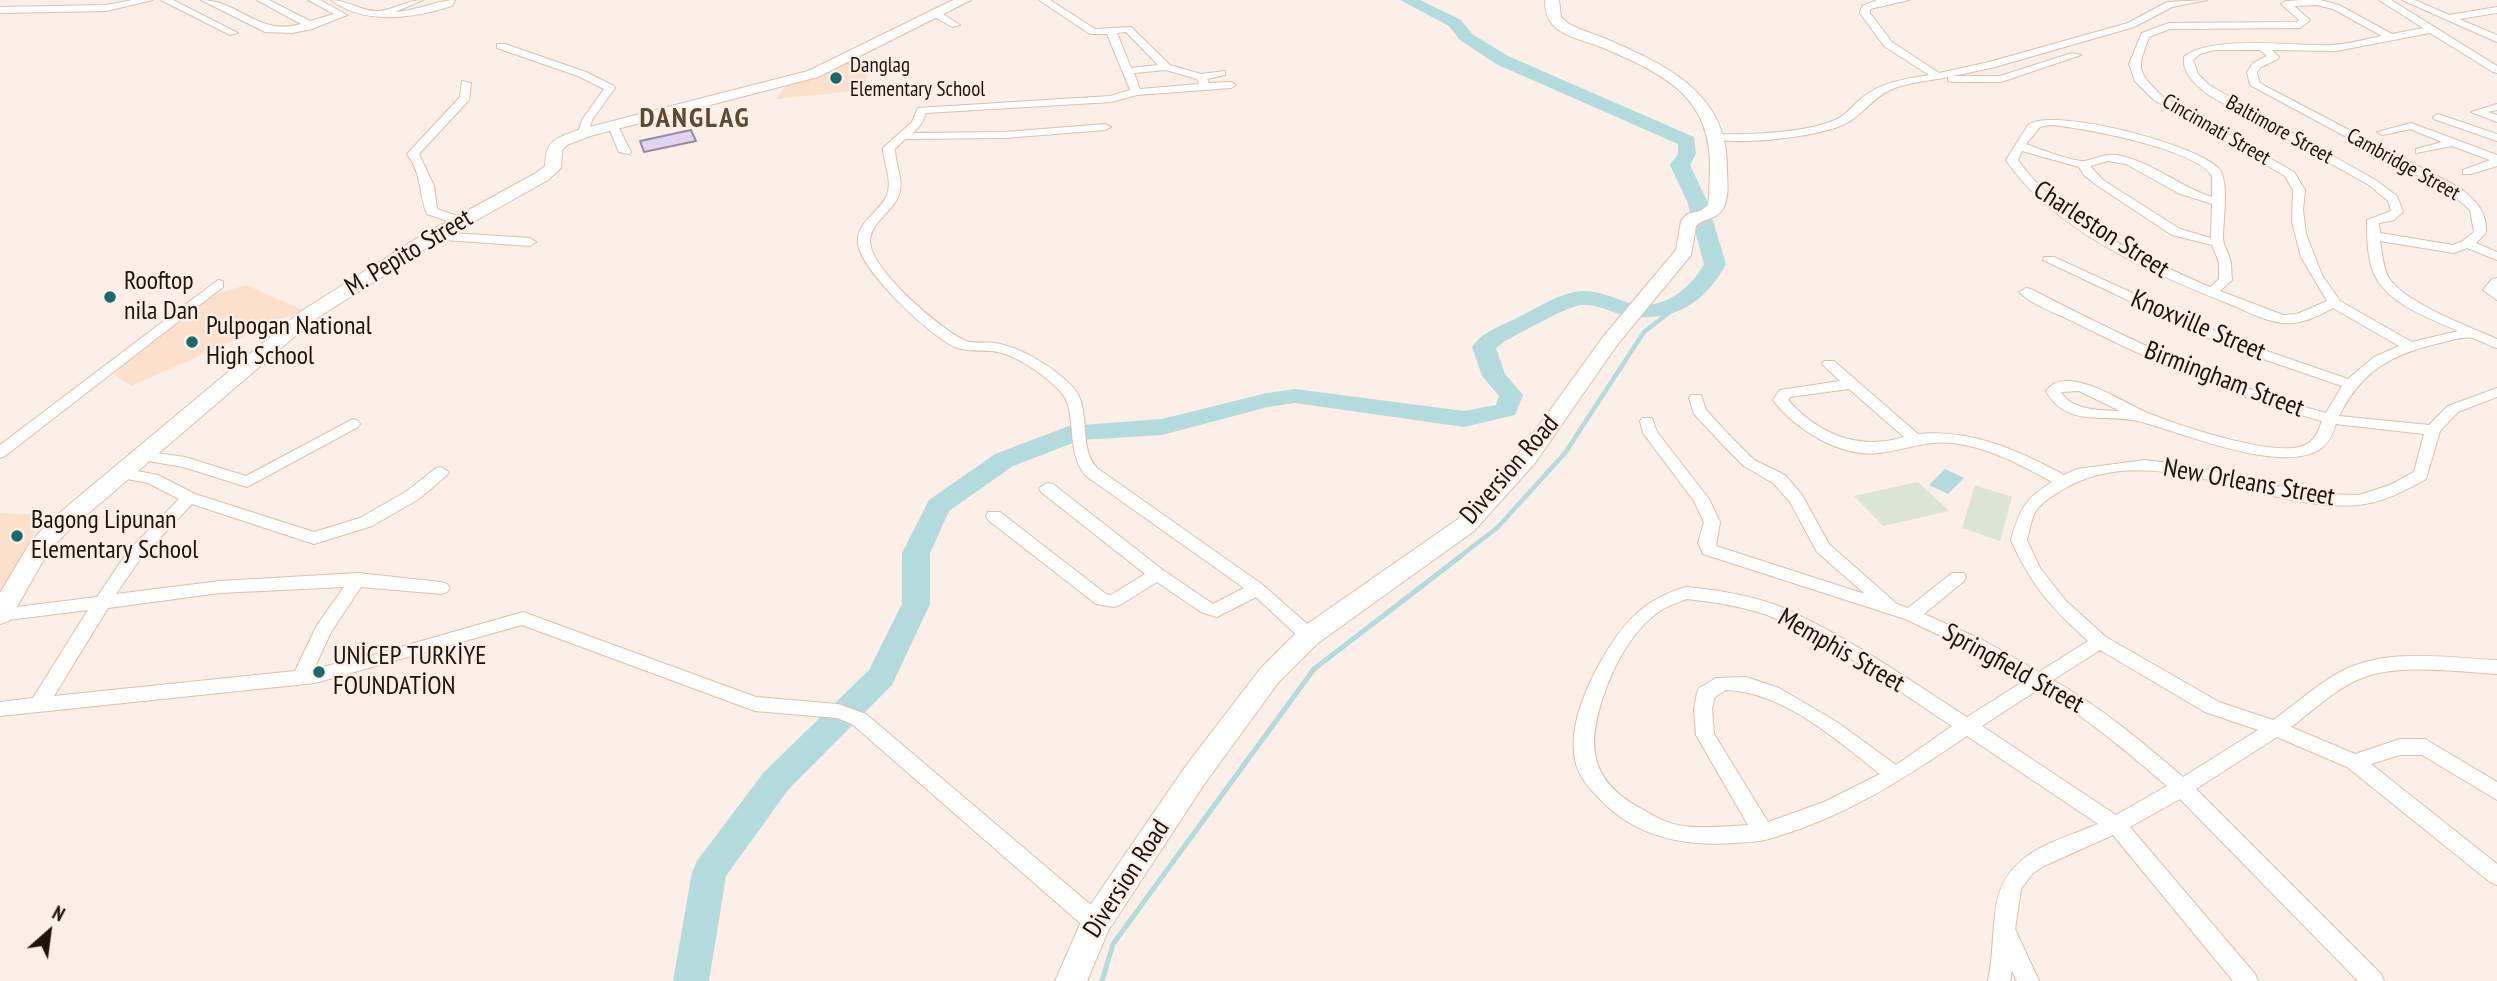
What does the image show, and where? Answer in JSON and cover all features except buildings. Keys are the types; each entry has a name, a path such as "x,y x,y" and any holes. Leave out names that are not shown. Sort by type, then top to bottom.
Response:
{"street":[{"path":"0,10 106,8 148,0"},
{"path":"166,0 233,33"},
{"path":"206,0 265,29 292,30 342,15 313,0"},
{"path":"262,0 312,26"},
{"path":"336,0 355,10 407,16 449,4 450,0"},
{"path":"379,14 399,2 418,0"},
{"name":"M. Pepito Street","path":"0,615 39,547 121,473 307,316 460,221 526,189 553,168 554,149 561,142 813,74 900,34 964,0"},
{"path":"1044,0 1093,32 1128,29 1166,67 1203,82 1221,73"},
{"name":"Diversion Road","path":"1072,981 1096,923 1200,769 1269,676 1309,636 1466,525 1527,458 1610,341 1685,251 1688,225 1716,209 1717,137 1714,125 1702,108 1684,88 1656,69 1622,51 1567,30 1556,22 1551,8 1552,0"},
{"path":"1904,0 1877,2 1865,8 1865,13 1888,44 1936,75"},
{"path":"1717,137 1746,138 1817,130 1844,120 1868,98 1889,86 1991,65 2077,38 2131,25 2160,8 2203,0"},
{"path":"2384,0 2497,70"},
{"path":"2407,0 2497,39"},
{"path":"2419,5 2440,0"},
{"name":"Cincinnati Street","path":"2392,38 2336,7 2317,2 2286,4 2305,20 2300,25 2169,26 2146,35 2134,64 2139,79 2158,98 2290,174 2299,190 2295,202 2296,219 2314,274 2332,295 2334,303 2410,347"},
{"path":"0,3 104,3"},
{"path":"2448,18 2497,10"},
{"path":"938,15 955,25"},
{"name":"Baltimore Street","path":"2373,236 2373,220 2390,217 2398,212 2392,197 2373,183 2214,94 2199,82 2189,68 2188,60 2204,49 2336,48 2429,30"},
{"path":"1111,31 1136,92"},
{"path":"2482,33 2497,32"},
{"path":"501,46 582,74 610,88 587,120 625,152"},
{"name":"Cambridge Street","path":"2262,47 2274,57 2257,65 2252,72 2254,83 2455,191 2472,204 2481,217 2480,233 2467,244"},
{"path":"1921,79 2001,79 2076,55"},
{"path":"1128,71 1166,67"},
{"path":"1231,85 1203,82 1136,92 1111,99 922,110 917,123 889,148 894,177 893,195 863,240 865,251 884,278 904,299 953,340 975,349 1002,348 1061,384 1074,400 1078,434 1086,466 1097,478 1256,589 1309,636"},
{"path":"460,221 431,211 428,186 413,154 465,98 466,83"},
{"path":"2497,107 2476,112 2497,119"},
{"path":"2438,117 2497,138"},
{"path":"2210,293 2225,280 2225,262 2217,243 2218,202 2218,178 2214,169 2188,156 2119,132 2052,121 2036,124 2019,146 2084,164 2114,157 2133,161 2169,184 2218,202"},
{"path":"2384,132 2411,126 2497,160"},
{"path":"904,136 1005,135 1105,127"},
{"path":"2420,151 2452,142"},
{"name":"Charleston Street","path":"2019,146 2012,160 2018,173 2029,185 2062,210 2149,265 2210,293 2288,319 2334,303"},
{"path":"2467,172 2497,160"},
{"path":"2084,164 2088,173 2099,182 2176,232 2217,243"},
{"path":"435,236 530,242"},
{"path":"2497,256 2467,244 2454,249 2438,248 2373,236 2384,279 2413,303 2497,344"},
{"name":"Knoxville Street","path":"2049,260 2230,343 2350,384"},
{"path":"2497,282 2490,287 2497,296"},
{"path":"3,447 82,392 218,284"},
{"name":"Birmingham Street","path":"2026,292 2190,372 2330,418 2433,430"},
{"path":"2141,416 2097,414 2074,409 2061,403 2053,391 2070,384 2093,389 2141,416 2227,443 2284,453 2306,450 2321,441 2330,418 2350,384 2368,368 2410,347 2473,332"},
{"path":"1829,364 1915,439"},
{"path":"1853,384 1785,393 1780,400 1787,410 1809,425 1845,444 1868,450 1936,436 1966,439 2032,464 2062,481"},
{"path":"2433,430 2454,409 2497,392"},
{"path":"1696,398 1699,411 1727,441 1749,463 1779,479 1796,499 1823,548 1902,612 1958,577"},
{"name":"Springfield Street","path":"1647,421 1650,433 1701,499 1713,522 1706,543 1709,550 1902,612 1977,645 2040,680 2114,729 2180,786 2373,981"},
{"path":"142,456 185,462 247,482 353,424"},
{"name":"New Orleans Street","path":"2433,430 2421,475 2396,489 2358,500 2312,499 2193,471 2145,466 2077,474 2042,495 2027,513 2019,540 2033,570 2060,605 2100,642 2212,706 2275,728 2354,762 2497,876"},
{"path":"121,473 152,479 189,499 307,538 321,538 366,522 413,495 441,472"},
{"path":"1047,488 1157,573 1208,608 1217,611 1256,589"},
{"path":"40,703 134,555 189,499"},
{"path":"994,516 1102,600 1114,601 1157,573"},
{"path":"0,615 101,605 205,590 358,579 440,588"},
{"path":"301,677 323,630 358,579"},
{"name":"Memphis Street","path":"1967,726 1896,775 1831,808 1763,831 1711,836 1660,830 1618,806 1590,776 1583,751 1587,715 1604,672 1625,635 1656,605 1685,593 1724,597 1773,611 1839,644 1967,726 2116,825 2247,981"},
{"path":"0,709 301,677 376,662 523,618 755,704 838,710 859,719 1096,923"},
{"path":"1967,726 2100,642"},
{"path":"1999,981 2006,962 2002,926 2007,896 2020,871 2068,844 2116,825 2275,728 2355,673 2406,664 2497,667"},
{"path":"1763,831 1705,735 1703,709 1706,693 1719,684 1740,681 1758,686 1818,719 1896,775"},
{"path":"2354,762 2400,747 2425,747 2497,792"},
{"path":"2002,926 2028,981"}],"shaded area":[{"name":"Danglag Elementary School","path":"850,62 870,64 864,90 776,99 788,83 823,74"},
{"name":"Pulpogan National High School","path":"246,285 303,310 131,386 113,374 210,296"},
{"name":"Bagong Lipunan Elementary School","path":"0,513 45,515 0,592"}],"green space":[{"path":"1918,482 1949,511 1883,526 1854,496"},
{"path":"1975,485 2012,497 2000,541 1962,528"}],"water":[{"path":"1945,469 1964,478 1948,494 1929,485"}],"waterway":[{"path":"1408,0 1455,23 1466,37 1502,60 1687,141 1687,154 1680,165 1697,201 1715,264 1701,286 1684,300 1664,308 1638,311"},
{"path":"691,981 709,872 776,781 881,677 916,604 916,553 938,506 1004,460 1078,432 1162,427 1267,400 1295,396 1464,419 1506,410 1511,395 1494,376 1484,347 1488,343 1571,300 1593,299 1628,309"},
{"path":"1458,558 1498,527 1565,453 1644,332 1675,308"},
{"path":"1102,981 1113,944 1314,669 1461,556"}],"place":[{"name":"Danglag Elementary School","path":"836,78"},
{"name":"Rooftop nila Dan","path":"110,297"},
{"name":"Pulpogan National High School","path":"192,342"},
{"name":"Bagong Lipunan Elementary School","path":"17,536"},
{"name":"UNİCEP TURKİYE FOUNDATİON","path":"319,672"}],"district":[{"name":"DANGLAG","path":"695,119"}]}
